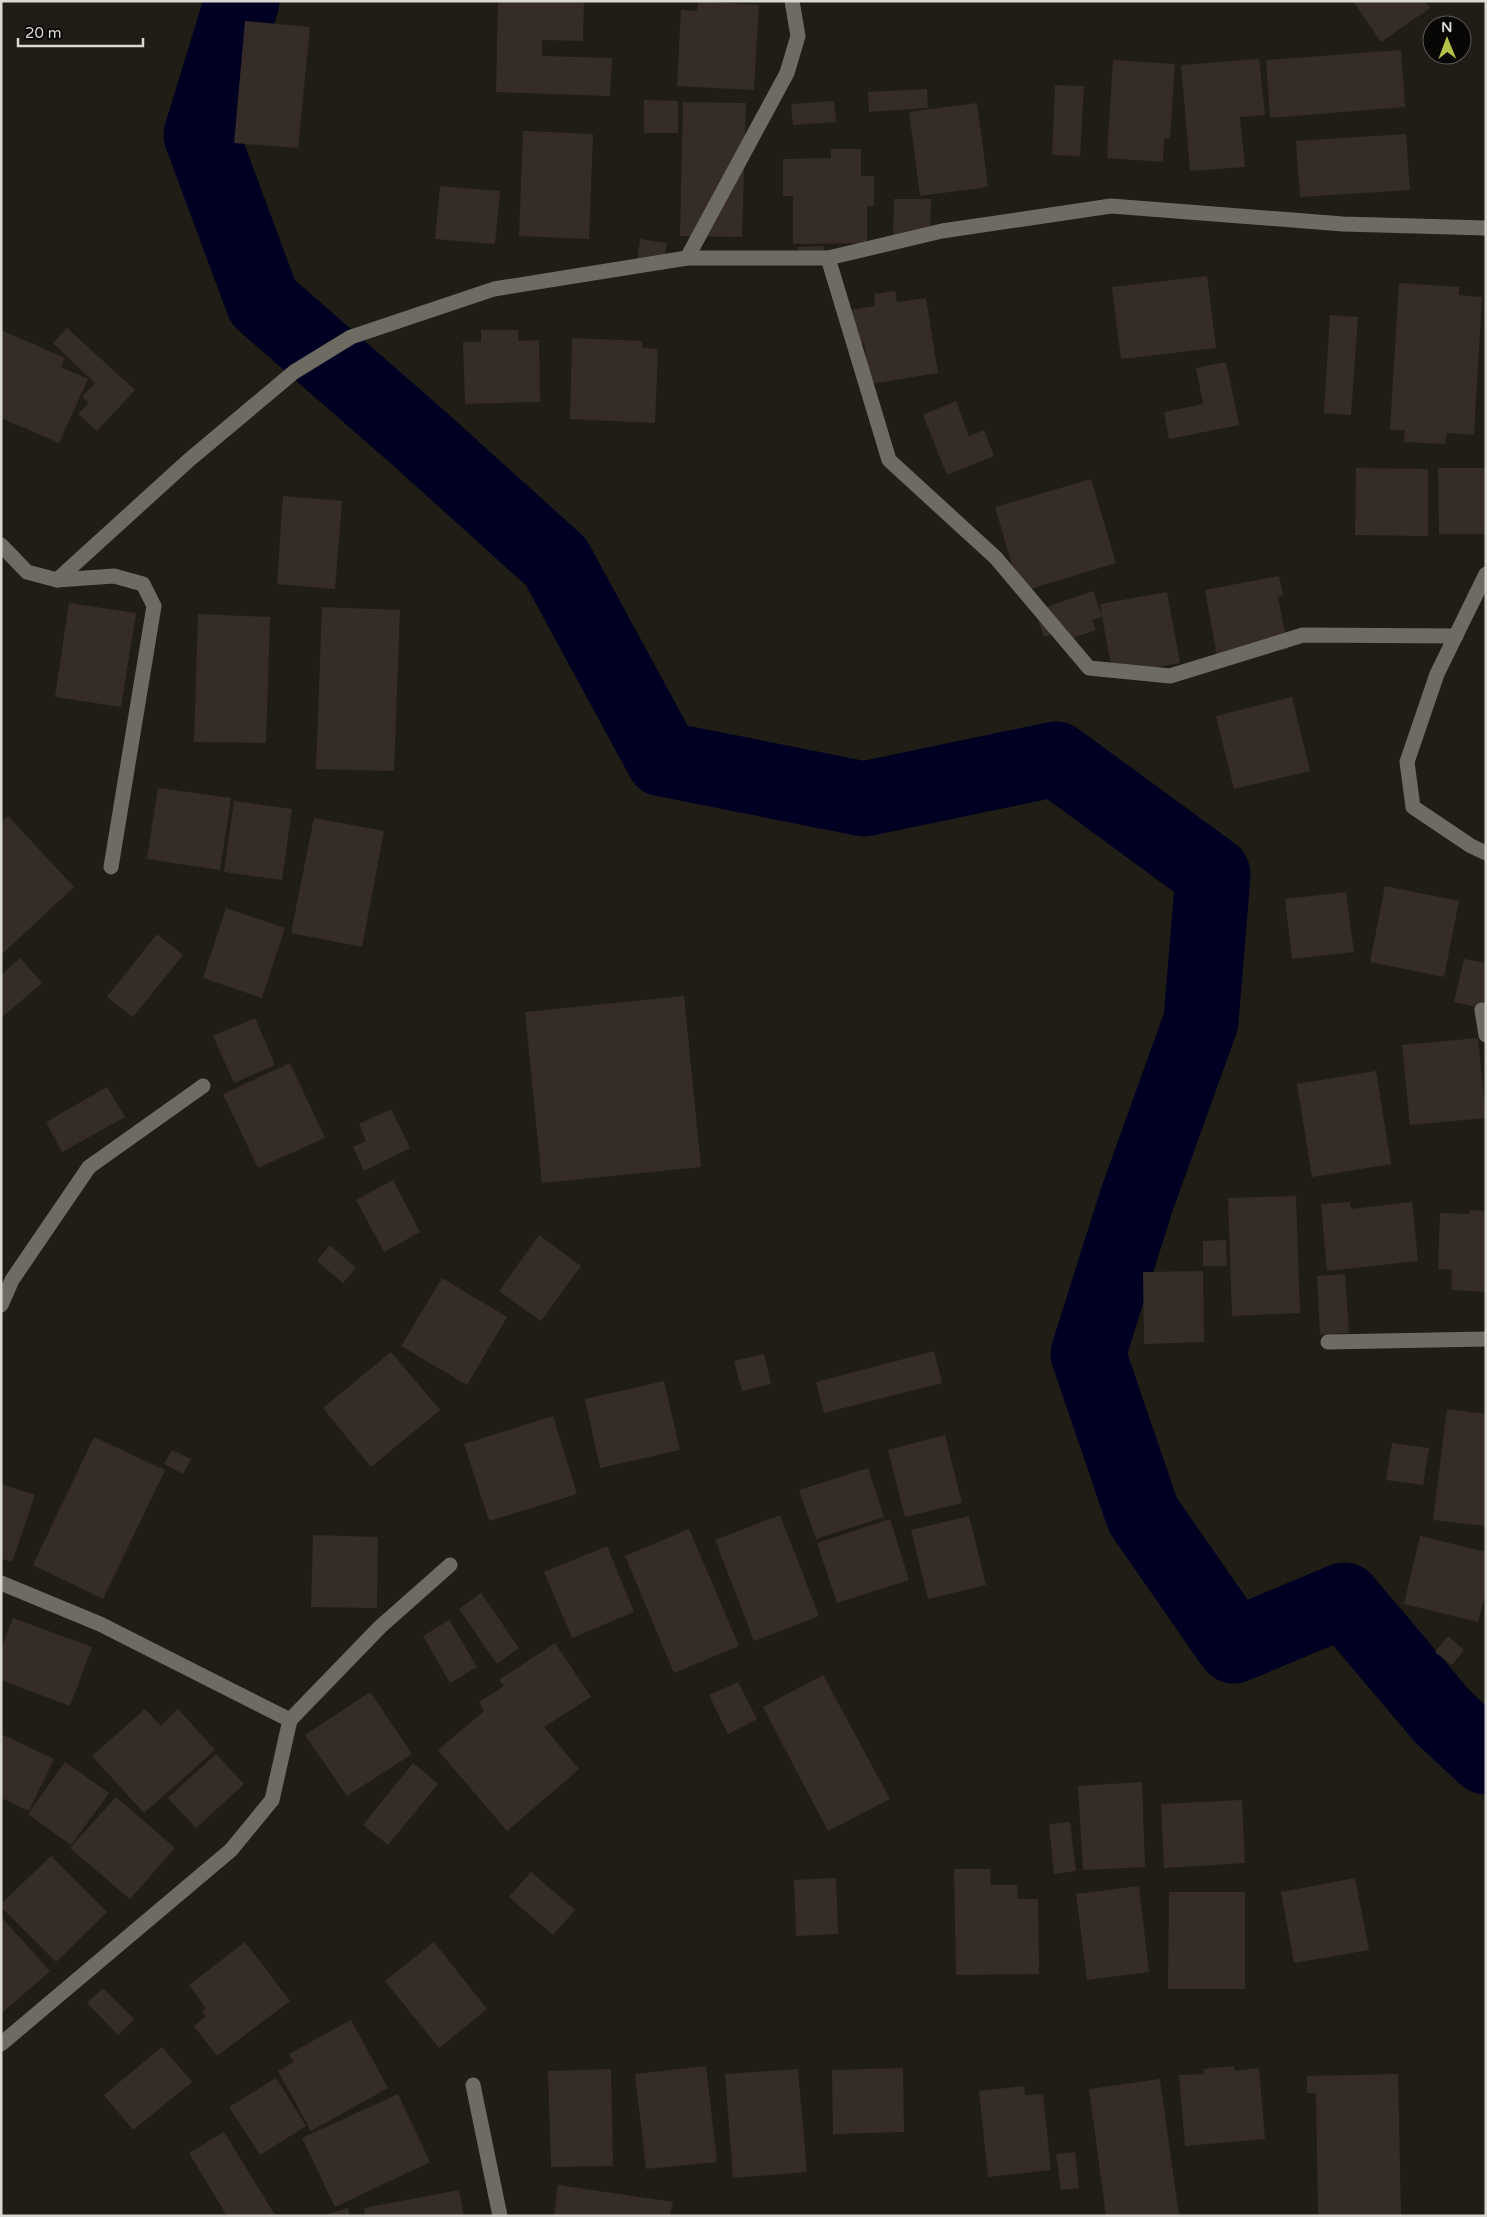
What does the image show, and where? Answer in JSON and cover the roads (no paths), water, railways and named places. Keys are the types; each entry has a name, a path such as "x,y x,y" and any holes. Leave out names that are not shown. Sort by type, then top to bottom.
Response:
{"street":[{"path":"687,258 787,73 798,36 792,1"},
{"path":"56,580 189,460 294,372 351,337 494,289 687,258 828,258 942,231 1111,206 1343,224 1486,228"},
{"path":"828,258 889,460 996,558 1089,668 1170,676 1303,634 1456,636"},
{"path":"1,545 27,572 56,580 114,576 143,584 154,606 110,867"},
{"path":"1486,574 1437,674 1407,762 1413,807 1471,846 1486,853"},
{"path":"1482,1010 1486,1035"},
{"path":"1,1305 12,1280 89,1167 203,1086"},
{"path":"1328,1342 1486,1339"},
{"path":"1,2044 231,1850 272,1800 290,1720 380,1627 450,1565"},
{"path":"1,1583 100,1624 290,1720"},
{"path":"473,2085 500,2216"}],"waterway":[{"path":"242,1 201,135 263,302 421,440 556,562 663,759 864,799 1056,759 1213,874 1201,1021 1137,1199 1088,1354 1143,1515 1234,1646 1344,1600 1442,1716 1486,1757"}]}
